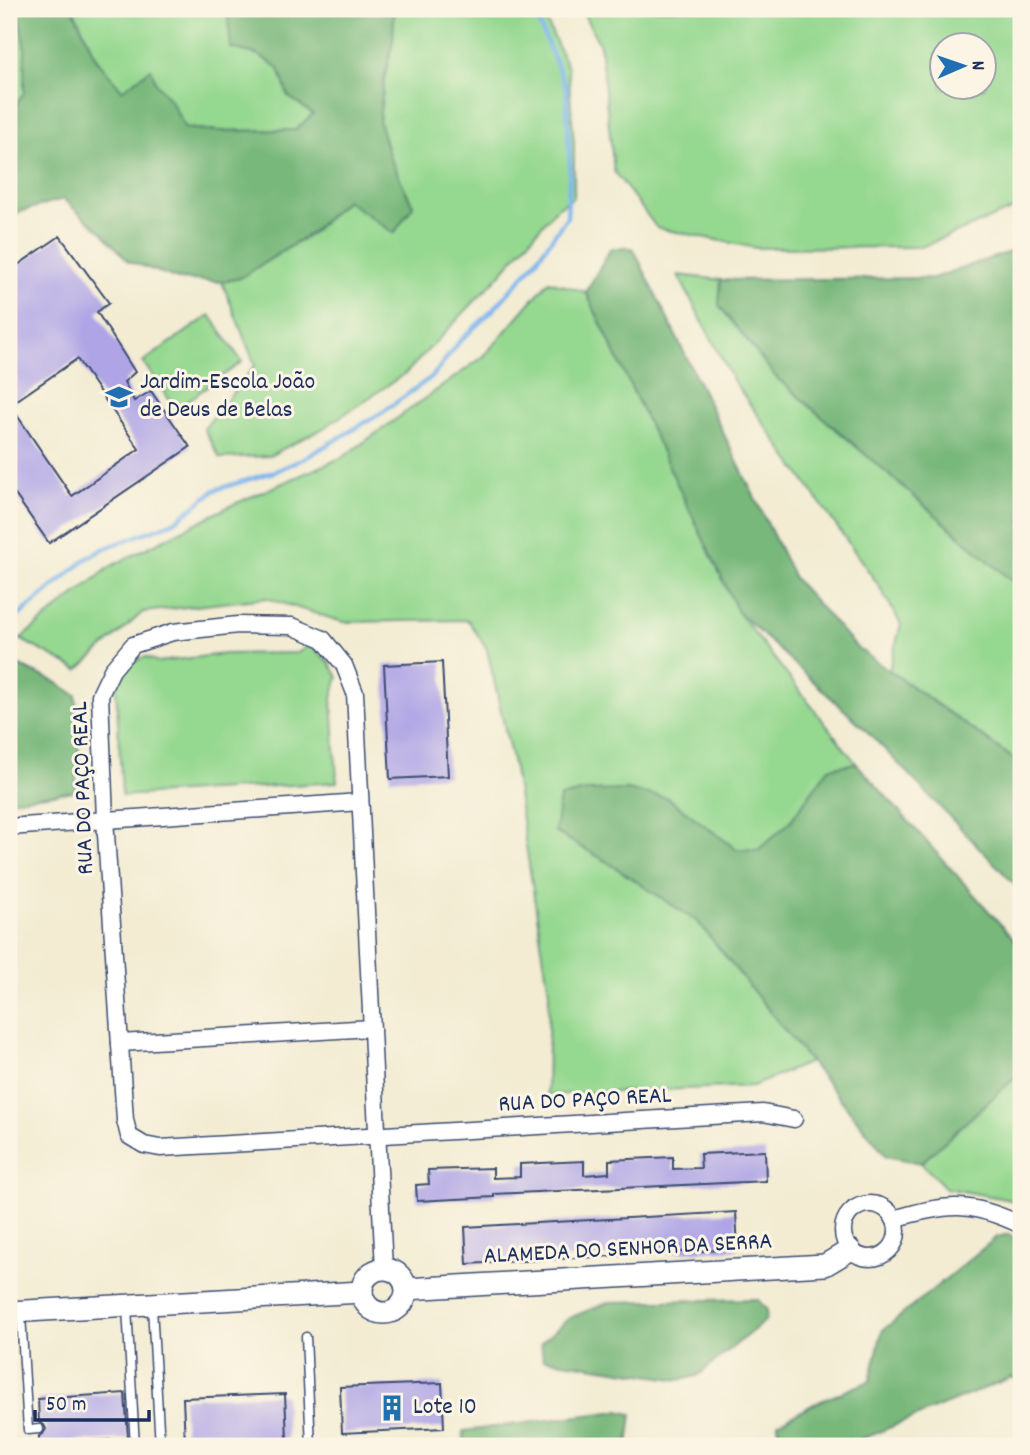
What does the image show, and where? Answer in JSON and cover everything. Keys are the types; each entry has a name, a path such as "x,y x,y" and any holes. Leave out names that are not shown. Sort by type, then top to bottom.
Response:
{"street":[{"name":"RUA DO PAÇO REAL","path":"384,1269 377,1136 372,1028 360,802 355,693 344,665 323,639 292,626 238,625 173,632 133,645 112,670 100,695 105,819 125,1120 129,1136 144,1145 160,1148 377,1136 763,1113 794,1119"},
{"path":"9,827 360,802"},
{"path":"120,1043 372,1028"},
{"path":"878,1205 887,1210 894,1219 897,1230 890,1250 870,1259 850,1250 843,1232 844,1222 856,1207 878,1205"},
{"path":"894,1219 932,1208 960,1206 994,1212 1021,1225"},
{"name":"ALAMEDA DO SENHOR DA SERRA","path":"406,1289 825,1265 850,1250"},
{"path":"384,1269 399,1275 406,1289 400,1305 385,1313 369,1307 362,1292 368,1275 375,1270 384,1269"},
{"path":"15,1311 362,1292"}],"lane":[{"path":"151,1304 163,1428 160,1446"},
{"path":"127,1305 135,1446"},
{"path":"15,1311 28,1430 39,1429"},
{"path":"306,1337 311,1446"}],"green space":[{"path":"9,9 18,9 25,49 24,93 9,115"},
{"path":"18,9 73,9 96,59 122,90 151,69 156,83 172,103 185,128 218,131 295,130 313,114 288,96 279,69 259,55 231,48 228,17 253,9 350,12 357,9 394,9 393,40 379,121 389,156 413,206 394,233 346,200 311,233 240,278 222,282 178,279 128,261 102,232 63,199 9,215 9,115 24,93 25,49"},
{"path":"73,9 253,9 228,17 259,55 279,69 288,96 314,114 295,130 218,131 185,128 172,103 156,83 122,91 97,59"},
{"path":"394,9 541,9 568,68 574,144 574,197 556,209 498,277 406,373 322,429 269,456 220,458 204,429 255,365 222,282 240,278 311,234 347,200 394,233 413,206 389,156 379,121 393,40"},
{"path":"581,9 1021,9 1021,206 921,247 756,248 657,228 614,171 600,45"},
{"path":"611,248 633,248 794,578 856,647 1021,764 1021,891 864,728 738,612 586,292"},
{"path":"1021,248 1021,589 776,377 719,305 721,280 933,278"},
{"path":"678,275 721,280 719,305 776,377 1021,589 1021,764 889,670 901,624 879,586 733,380"},
{"path":"549,281 586,292 738,612 856,763 829,768 789,823 758,850 736,849 668,798 555,832 604,860 698,922 810,1062 753,1086 547,1095 549,992 514,769 487,649 468,620 343,622 266,598 143,612 78,670 20,639 111,566 232,505 343,457 483,357"},
{"path":"210,315 242,362 176,409 143,362"},
{"path":"309,646 329,662 338,677 332,698 337,782 122,796 116,685 132,662 145,657 158,662 224,654 297,653"},
{"path":"13,663 54,681 76,695 79,754 75,791 9,800 9,667"},
{"path":"856,763 1021,947 1021,1072 921,1163 886,1156 698,922 604,860 555,832 560,797 585,791 627,790 668,798 736,849 758,850 789,823 829,768"},
{"path":"1021,1072 1021,1207 1011,1200 946,1188 921,1163"},
{"path":"1009,1234 1021,1243 1021,1383 1012,1377 845,1446 779,1446 778,1423 816,1403 870,1381 882,1331 997,1237"},
{"path":"757,1299 767,1310 766,1320 697,1376 679,1380 543,1359 541,1343 569,1318 609,1302"},
{"path":"618,1411 632,1414 628,1446 465,1446 463,1431"}],"building":[{"path":"60,236 109,303 97,312 135,372 124,382 134,401 151,391 190,447 49,543 9,486 9,271","holes":["77,359 139,449 72,496 10,405"]},
{"path":"442,662 448,776 390,779 384,665"},
{"path":"765,1151 766,1181 494,1194 494,1197 417,1201 416,1185 429,1184 428,1170 493,1168 493,1178 520,1177 520,1164 584,1161 584,1175 609,1173 609,1160 673,1157 673,1169 701,1168 700,1154"},
{"path":"736,1212 738,1249 467,1264 465,1227"},
{"name":"Lote 10","path":"442,1383 444,1428 342,1433 340,1387"},
{"path":"125,1393 128,1439 39,1443 39,1436 46,1429 39,1422 38,1399"},
{"path":"285,1394 287,1439 185,1443 183,1398"}],"waterway":[{"path":"9,624 86,559 105,548 174,522 215,490 276,471 305,458 383,412 433,376 459,342 494,309 533,265 567,217 570,168 566,87 533,9"}],"place":[{"name":"Jardim-Escola João de Deus de Belas","path":"119,397"},
{"name":"Lote 10","path":"392,1408"}]}
